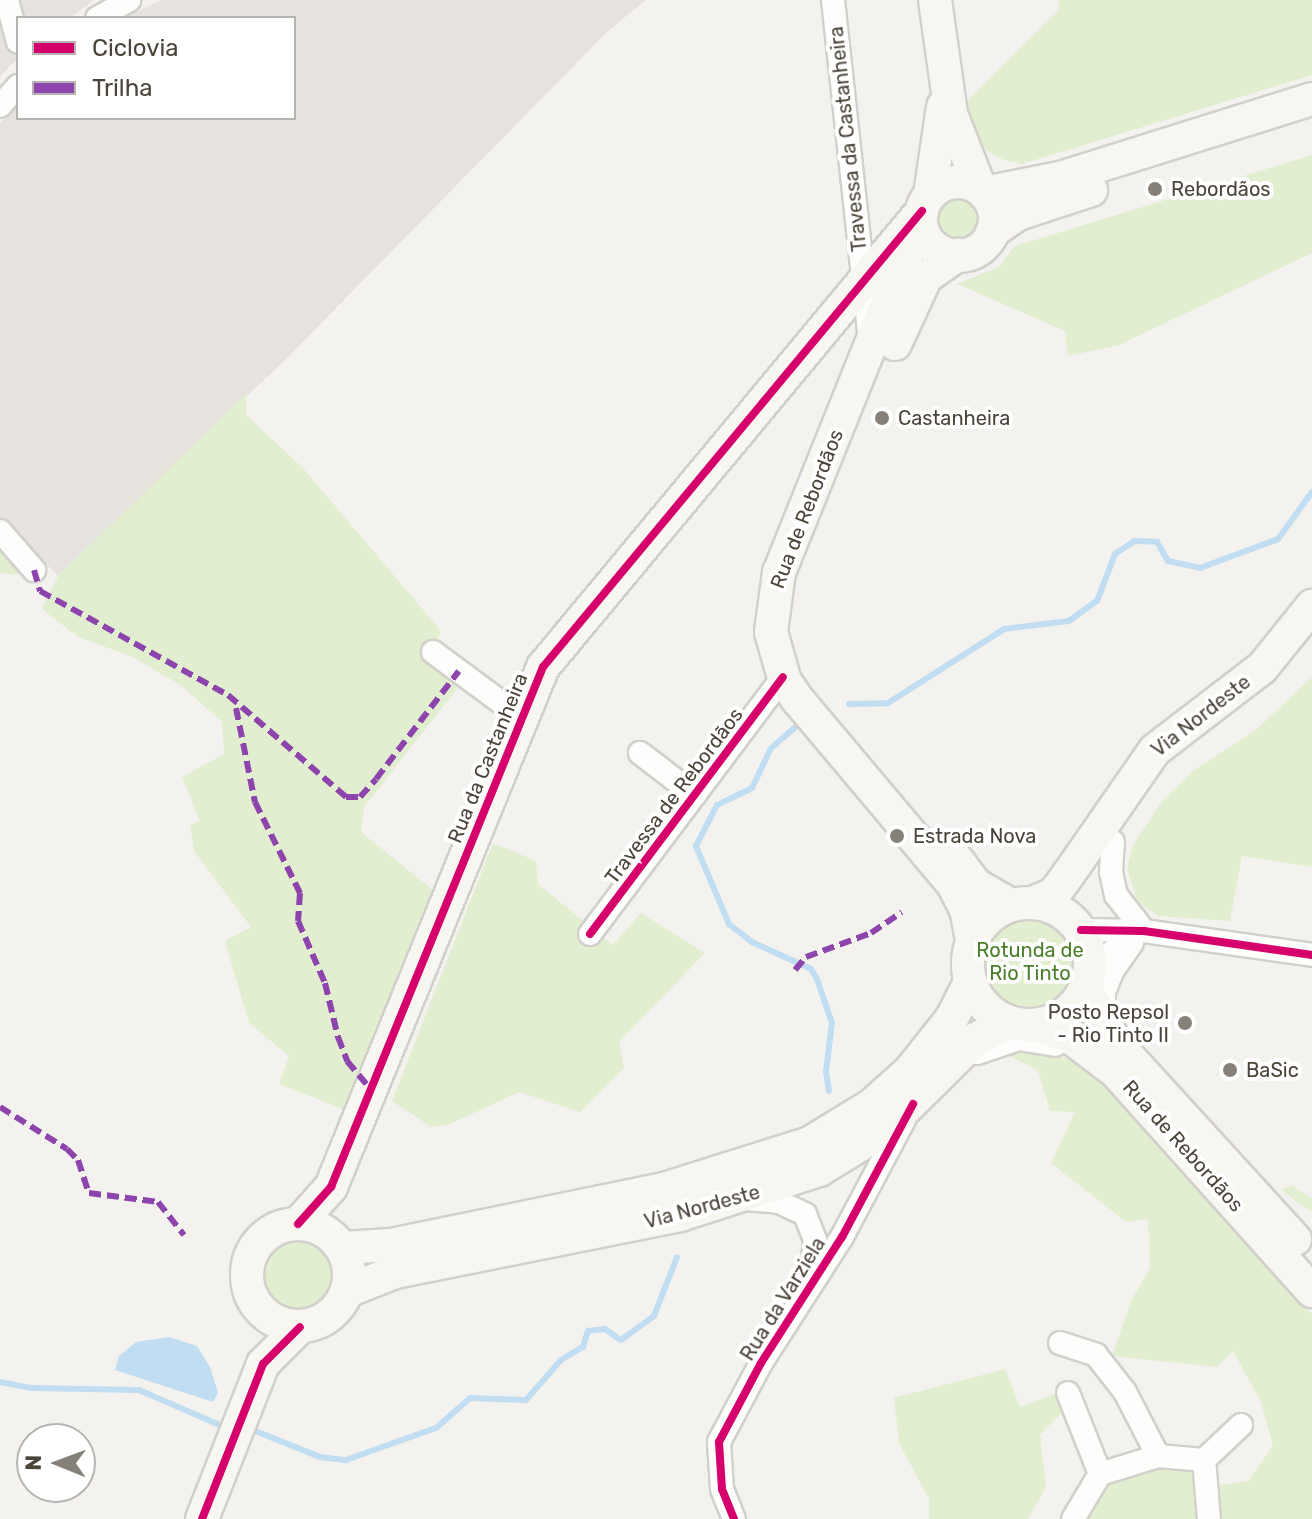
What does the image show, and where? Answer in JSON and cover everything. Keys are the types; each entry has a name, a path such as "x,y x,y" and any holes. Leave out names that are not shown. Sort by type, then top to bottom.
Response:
{"main road":[{"path":"935,0 955,127 994,212 992,232"},
{"name":"Rua de Rebordãos","path":"946,80 924,208 869,353 779,572 771,632 783,677 953,884 966,909 972,941"},
{"path":"1312,99 1060,178 982,190 949,183 924,208 932,245 958,255 979,249 992,232 1018,214 1312,119"},
{"name":"Rua da Castanheira","path":"298,1224 331,1187 543,667 862,278 924,208"},
{"name":"Rua de Rebordãos","path":"958,255 943,261 916,295 800,566 788,635 811,688 976,885 1023,904"},
{"name":"Via Nordeste","path":"1023,904 1061,885 1146,760 1262,668 1312,606"},
{"name":"Via Nordeste","path":"1078,926 1085,886 1159,777 1277,684 1312,644"},
{"path":"1023,904 1057,908 1078,926 1089,979 1070,1009 1022,1024 982,1003 970,982 972,941 990,916 1023,904"},
{"name":"Rua de Rebordãos","path":"1089,979 1106,1029 1252,1187 1312,1259"},
{"name":"Via Nordeste","path":"339,1245 391,1245 664,1189 810,1143 872,1105 910,1071 952,1018 970,982"},
{"name":"Rua de Rebordãos","path":"1022,1024 1087,1048 1132,1091 1312,1291"},
{"name":"Via Nordeste","path":"347,1291 395,1272 741,1199 843,1158 913,1104 976,1039 1022,1024"},
{"name":"Rua da Castanheira","path":"331,1187 339,1245"},
{"name":"Rua de Rebordãos","path":"1252,1187 1312,1223"},
{"path":"259,1310 285,1326 300,1327 329,1317 347,1291 348,1262 339,1245 325,1232 298,1224 266,1234 254,1247 246,1281 259,1310 263,1364"},
{"path":"202,1519 263,1364 300,1327"}],"street":[{"path":"7,0 16,34"},
{"path":"101,16 129,0"},
{"name":"Travessa da Castanheira","path":"833,0 869,353"},
{"path":"0,106 16,88"},
{"path":"826,322 857,330 869,353"},
{"path":"0,531 34,570"},
{"path":"433,652 521,717"},
{"name":"Travessa de Rebordãos","path":"590,934 783,677"},
{"name":"Travessa de Rebordãos","path":"640,753 695,795"},
{"path":"1113,842 1111,872 1116,895 1145,936"},
{"path":"1078,926 1312,955"},
{"path":"1089,979 1116,946 1145,936"},
{"path":"1106,1029 1104,992 1145,936"},
{"path":"954,1063 1000,1044 1039,1040 1073,1051 1132,1091"},
{"name":"Rua da Varziela","path":"734,1519 722,1489 719,1442 913,1104"},
{"name":"Rua da Varziela","path":"741,1199 779,1202 805,1214 815,1240 809,1288"},
{"path":"1060,1343 1096,1355 1125,1392 1158,1456"},
{"path":"1068,1393 1100,1474"},
{"path":"1073,1519 1100,1474 1158,1456 1204,1460 1241,1425"},
{"path":"1204,1460 1209,1519"}],"shaded area":[{"path":"0,0 94,0 73,16 16,16 16,60 0,76"},
{"path":"161,0 646,0 608,31 286,359 58,576 0,518 0,124 16,105 16,120 296,120 296,16 128,16"}],"green space":[{"path":"1058,0 1312,0 1312,75 1022,164 1004,160 987,151 975,132 967,101 1060,9"},
{"path":"1312,155 1312,253 1119,345 1068,356 1065,331 957,284 999,267 1015,246"},
{"path":"957,195 973,202 980,218 973,234 957,241 941,234 934,218 941,202"},
{"path":"246,394 246,415 303,468 441,631 433,652 457,689 364,807 361,832 440,896 350,1112 279,1084 289,1056 249,1023 225,941 251,927 194,851 190,825 200,821 182,777 224,754 222,722 182,686 133,657 78,637 42,609 58,576"},
{"path":"0,550 19,569 18,575 0,573"},
{"path":"1312,677 1312,867 1242,856 1230,921 1158,916 1137,901 1127,868 1133,845 1162,801 1194,770 1256,730"},
{"path":"493,843 536,861 538,884 613,945 641,913 705,953 619,1042 624,1068 580,1112 519,1092 450,1124 431,1127 392,1101"},
{"name":"Rotunda de Rio Tinto","path":"1030,914 1049,918 1065,928 1075,944 1079,963 1075,982 1065,998 1049,1008 1030,1012 1011,1008 995,998 985,982 981,963 985,944 995,928 1011,918"},
{"path":"1014,1049 1070,1059 1115,1094 1312,1314 1312,1519 1215,1519 1213,1486 1248,1481 1273,1446 1261,1402 1233,1351 1217,1367 1112,1356 1131,1301 1150,1268 1148,1219 1126,1222 1051,1163 1075,1112 1050,1111 1038,1070 1005,1054"},
{"path":"1292,1185 1312,1199 1312,1212 1281,1190"},
{"path":"297,1239 322,1249 332,1274 322,1299 297,1309 272,1299 262,1274 272,1249"},
{"path":"1005,1369 1020,1407 1058,1393 1067,1407 1040,1435 1046,1487 1028,1519 929,1519 929,1499 899,1443 894,1398"},
{"path":"1160,1464 1194,1469 1196,1519 1083,1519 1108,1479"}],"water":[{"path":"169,1337 197,1346 210,1367 218,1393 213,1402 115,1370 119,1356 136,1342"}],"waterway":[{"path":"849,704 888,703 1004,629 1069,621 1097,601 1115,554 1134,541 1157,542 1168,561 1200,568 1278,539 1312,492"},
{"path":"800,723 771,748 752,788 717,805 696,846 729,924 752,942 811,969 817,979 832,1023 826,1072 829,1091"},
{"path":"253,1430 320,1457 346,1460 436,1428 470,1398 526,1400 561,1360 583,1347 588,1331 605,1329 621,1340 654,1316 677,1257"},
{"path":"0,1382 32,1388 139,1390 220,1425"}],"marked path":[{"path":"34,570 40,591 228,695 346,797 360,797 459,671"},
{"path":"236,708 255,802 300,893 298,921 325,983 338,1037 347,1061 373,1092"},
{"path":"795,970 806,957 871,933 902,912"},
{"path":"0,1107 67,1149 78,1160 89,1193 158,1202 184,1235"}],"cycle path":[{"path":"298,1224 331,1187 543,667 922,211"},
{"path":"590,934 783,677"},
{"path":"1081,930 1144,931 1312,955"},
{"path":"734,1519 722,1489 719,1442 761,1363 842,1237 913,1104"},
{"path":"202,1519 263,1364 300,1327"}],"place":[{"name":"Rebordãos","path":"1155,189"},
{"name":"Castanheira","path":"882,418"},
{"name":"Estrada Nova","path":"897,836"},
{"name":"Posto Repsol - Rio Tinto II","path":"1185,1023"},
{"name":"BaSic","path":"1230,1070"}]}
